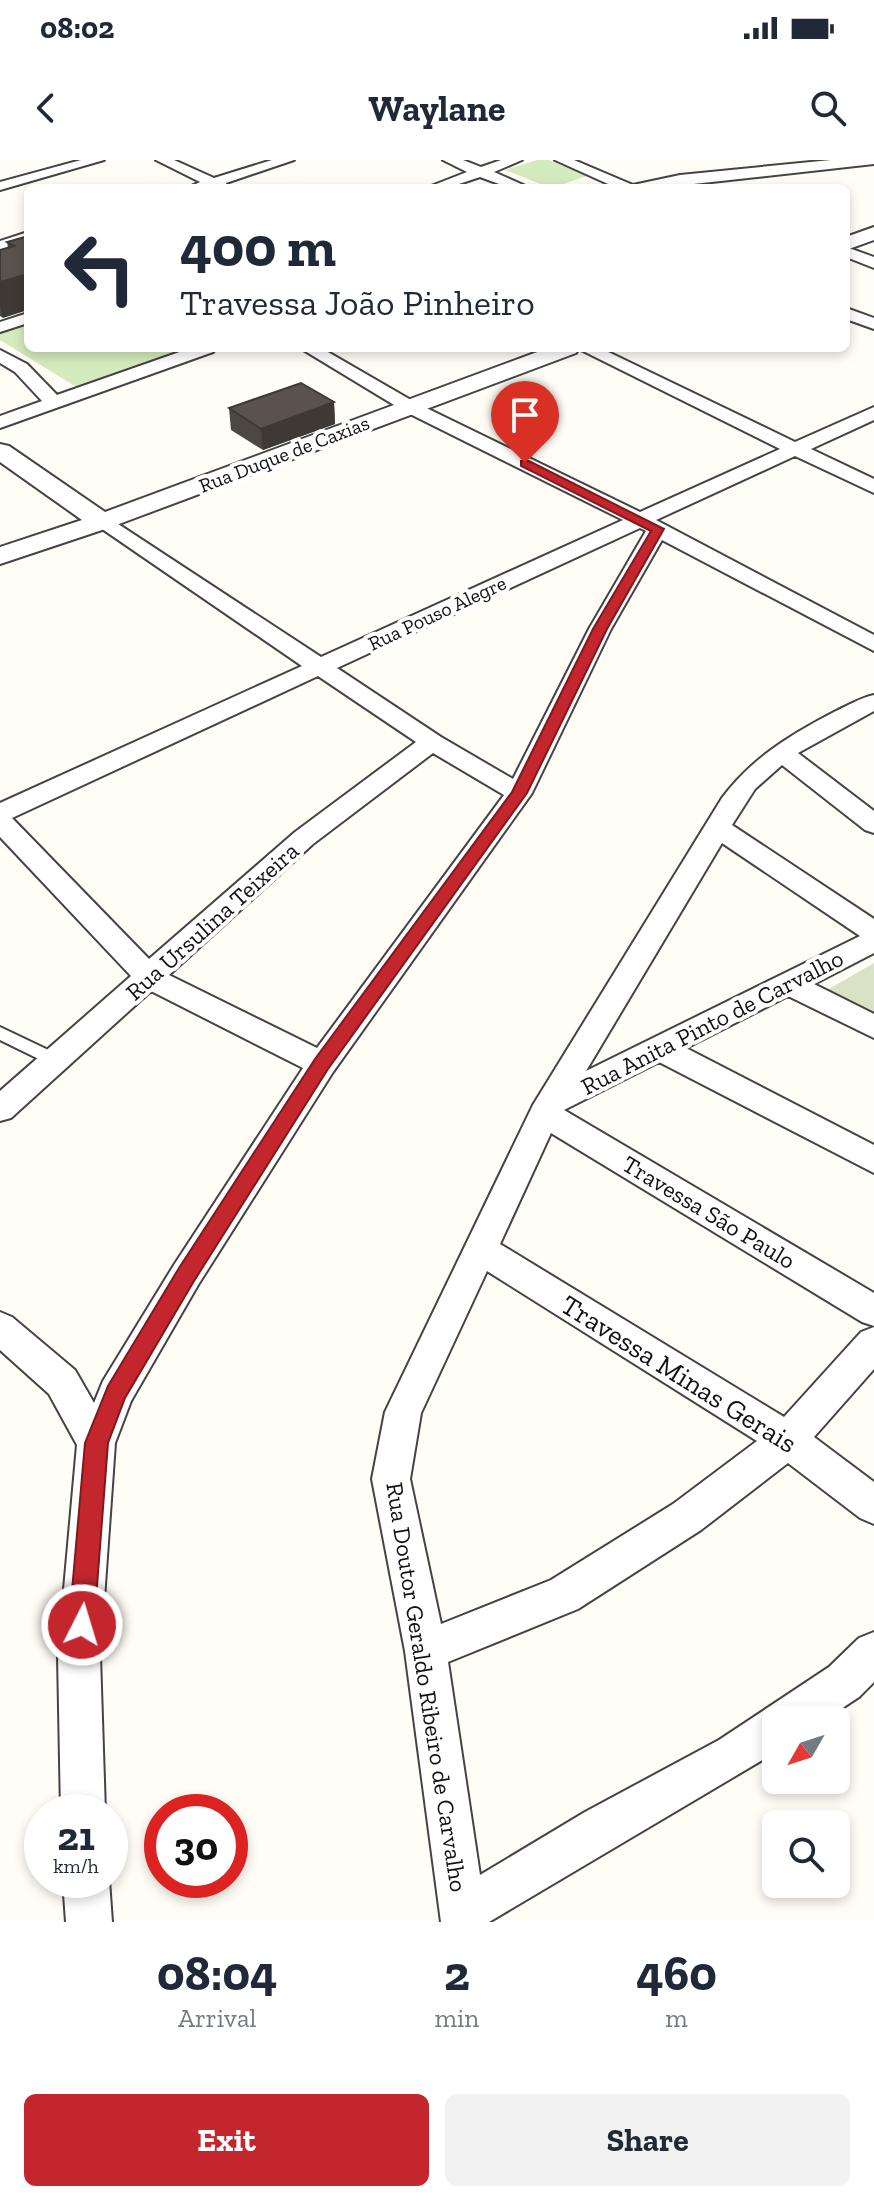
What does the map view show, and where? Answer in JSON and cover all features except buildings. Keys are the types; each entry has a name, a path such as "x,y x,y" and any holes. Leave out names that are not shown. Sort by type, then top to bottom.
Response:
{"street":[{"path":"0,187 97,160"},
{"path":"163,160 218,184"},
{"path":"223,184 287,160"},
{"path":"450,160 512,184"},
{"path":"445,184 515,160"},
{"path":"562,160 619,184"},
{"path":"696,160 725,184"},
{"path":"660,184 713,175 874,160"},
{"path":"0,187 19,199"},
{"path":"850,242 874,233"},
{"path":"0,246 24,238"},
{"path":"850,254 874,263"},
{"path":"850,315 874,324"},
{"path":"0,327 24,319"},
{"path":"0,422 196,352"},
{"path":"316,352 410,407 649,525 874,644"},
{"name":"Rua Duque de Caxias","path":"0,556 102,522 557,352"},
{"path":"594,352 874,487"},
{"path":"0,355 21,368 54,403"},
{"path":"0,374 21,368"},
{"name":"Rua Pouso Alegre","path":"0,813 321,667 649,525 795,449 874,413"},
{"path":"0,451 432,742 519,793"},
{"path":"83,1794 79,1656 96,1443 116,1393 322,1064 519,793 649,525"},
{"name":"Rua Doutor Geraldo Ribeiro de Carvalho","path":"463,1917 426,1651 391,1479 403,1412 430,1349 547,1108 718,828 729,802 744,782 781,752 871,707"},
{"name":"Rua Ursulina Teixeira","path":"0,1109 304,838 432,742"},
{"path":"781,752 874,824"},
{"path":"0,821 149,977 322,1064"},
{"path":"718,828 874,932"},
{"name":"Rua Anita Pinto de Carvalho","path":"547,1108 659,1048 874,941"},
{"path":"789,984 874,1027"},
{"path":"659,1048 874,1160"},
{"name":"Travessa São Paulo","path":"547,1108 874,1311"},
{"name":"Travessa Minas Gerais","path":"480,1249 788,1440 874,1505"},
{"path":"0,1328 62,1382 96,1443"},
{"path":"426,1651 564,1595 687,1517 788,1440 874,1343"},
{"path":"807,1706 844,1682 874,1653"},
{"path":"463,1917 601,1828 762,1736"},
{"path":"87,1898 89,1922"}],"lane":[{"path":"0,1033 57,1061"}],"green space":[{"path":"537,160 549,160 587,176 563,184 541,184 505,170"},
{"path":"24,324 24,352 181,352 78,388 0,340 0,333"},
{"path":"874,963 874,1022 815,997"}],"route":[{"path":"82,1625 96,1443 116,1393 186,1275 322,1064 519,793 600,629 658,529 525,463"}]}
